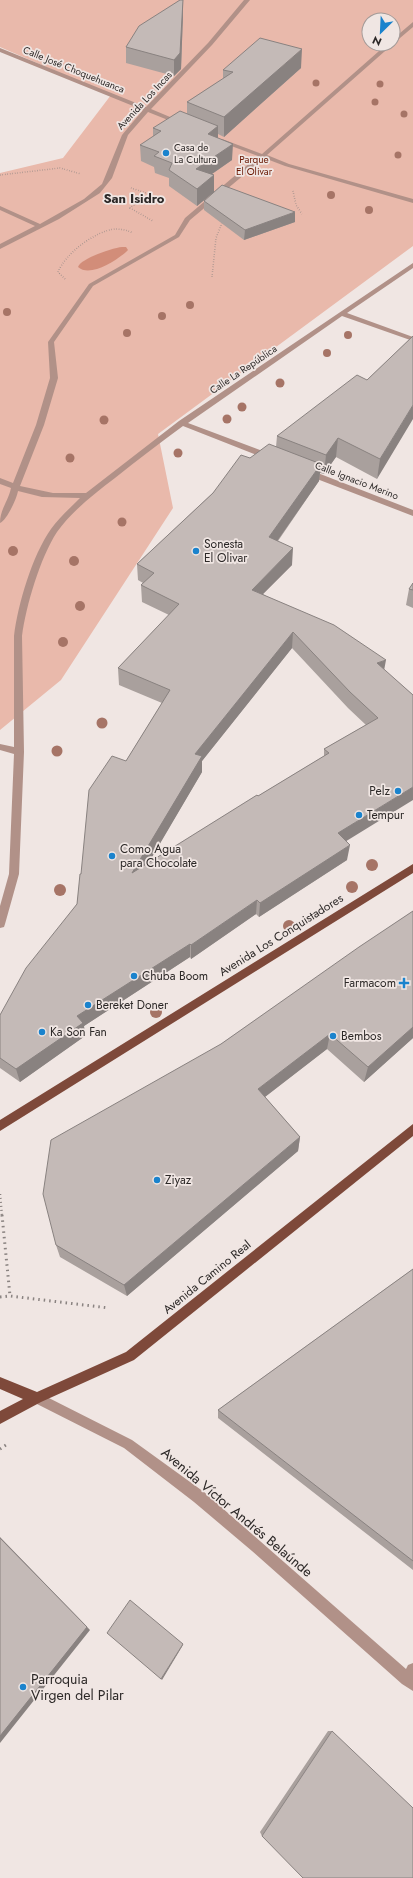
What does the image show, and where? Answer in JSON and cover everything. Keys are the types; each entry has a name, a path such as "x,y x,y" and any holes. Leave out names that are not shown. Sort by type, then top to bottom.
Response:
{"main road":[{"name":"Avenida Los Conquistadores","path":"0,1126 413,868"},
{"name":"Avenida Camino Real","path":"0,1418 37,1398 130,1356 413,1129"},
{"name":"Avenida Víctor Andrés Belaúnde","path":"0,1383 37,1398"}],"street":[{"name":"Avenida Los Incas","path":"0,247 88,200 104,187 108,181 124,134 210,44 247,0"},
{"path":"401,35 413,24"},
{"name":"Calle José Choquehuanca","path":"0,50 189,127"},
{"path":"0,520 13,497 15,488 40,425 54,378 51,342 91,285 177,236 187,219 262,156 381,52"},
{"path":"210,136 262,156 413,201"},
{"path":"0,208 40,226"},
{"name":"Calle La República","path":"0,924 14,874 19,752 17,664 20,619 40,556 54,531 70,512 88,495 182,423 413,265"},
{"path":"342,314 413,339"},
{"path":"182,423 276,460"},
{"name":"Calle Ignacio Merino","path":"298,468 413,513"},
{"path":"0,480 15,488 46,496 88,495"},
{"path":"0,748 19,752"},
{"name":"Avenida Víctor Andrés Belaúnde","path":"37,1398 128,1444 187,1488 411,1678"}],"path":[{"path":"212,277 216,238 223,221"},
{"path":"91,285 67,280 58,272 58,268 67,257 105,232 113,229 131,232 143,240 146,253"},
{"path":"0,1194 10,1296"},
{"path":"0,1297 10,1296 109,1308"}],"green space":[{"name":"Parque El Olivar","path":"0,0 413,0 413,246 158,434 173,508 61,680 0,730 0,173 63,158 111,95 0,47"}],"shaded area":[{"path":"126,247 128,250 111,263 89,270 83,270 78,267 90,257 111,249"}],"building":[{"path":"180,0 183,0 180,53 174,60 126,47 139,26"},
{"path":"260,38 302,49 224,117 187,102 233,72 223,70"},
{"path":"180,111 218,126 208,134 233,144 196,169 214,175 197,189 169,170 172,163 154,156 159,152 140,145 161,131 153,128"},
{"path":"222,185 295,212 245,230 204,201"},
{"path":"413,336 413,405 380,459 338,438 326,455 277,436 357,375 367,380"},
{"path":"269,444 321,464 269,537 293,548 252,590 334,625 386,660 377,663 413,695 413,787 338,833 350,845 260,903 257,900 191,945 190,944 77,1016 83,1023 16,1069 0,1058 0,1015 26,968 77,904 89,790 112,756 126,761 170,690 118,668 179,604 141,585 154,573 137,564 213,493 241,455 250,458","holes":["293,632 350,692 378,718 324,749 329,753 258,796 257,795 132,873 202,756 195,754"]},
{"path":"413,583 413,590 409,589"},
{"name":"Ziyaz","path":"413,911 413,1027 368,1067 330,1034 258,1089 300,1137 124,1285 56,1245 43,1194 51,1140 221,1044"},
{"path":"413,1269 413,1561 218,1410"},
{"name":"Parroquia Virgen del Pilar","path":"0,1538 87,1627 0,1736"},
{"path":"130,1600 183,1644 161,1679 107,1633"},
{"path":"332,1731 413,1808 413,1878 303,1878 262,1836"}],"place":[{"name":"Casa de La Cultura","path":"166,153"},
{"name":"Sonesta El Olivar","path":"196,551"},
{"name":"Pelz","path":"398,791"},
{"name":"Tempur","path":"359,815"},
{"name":"Como Agua para Chocolate","path":"112,856"},
{"name":"Chuba Boom","path":"134,976"},
{"name":"Farmacom","path":"404,983"},
{"name":"Bereket Doner","path":"88,1005"},
{"name":"Ka Son Fan","path":"42,1032"},
{"name":"Bembos","path":"333,1036"},
{"name":"Ziyaz","path":"157,1180"},
{"name":"Parroquia Virgen del Pilar","path":"23,1687"}],"district":[{"name":"San Isidro","path":"134,198"}]}
